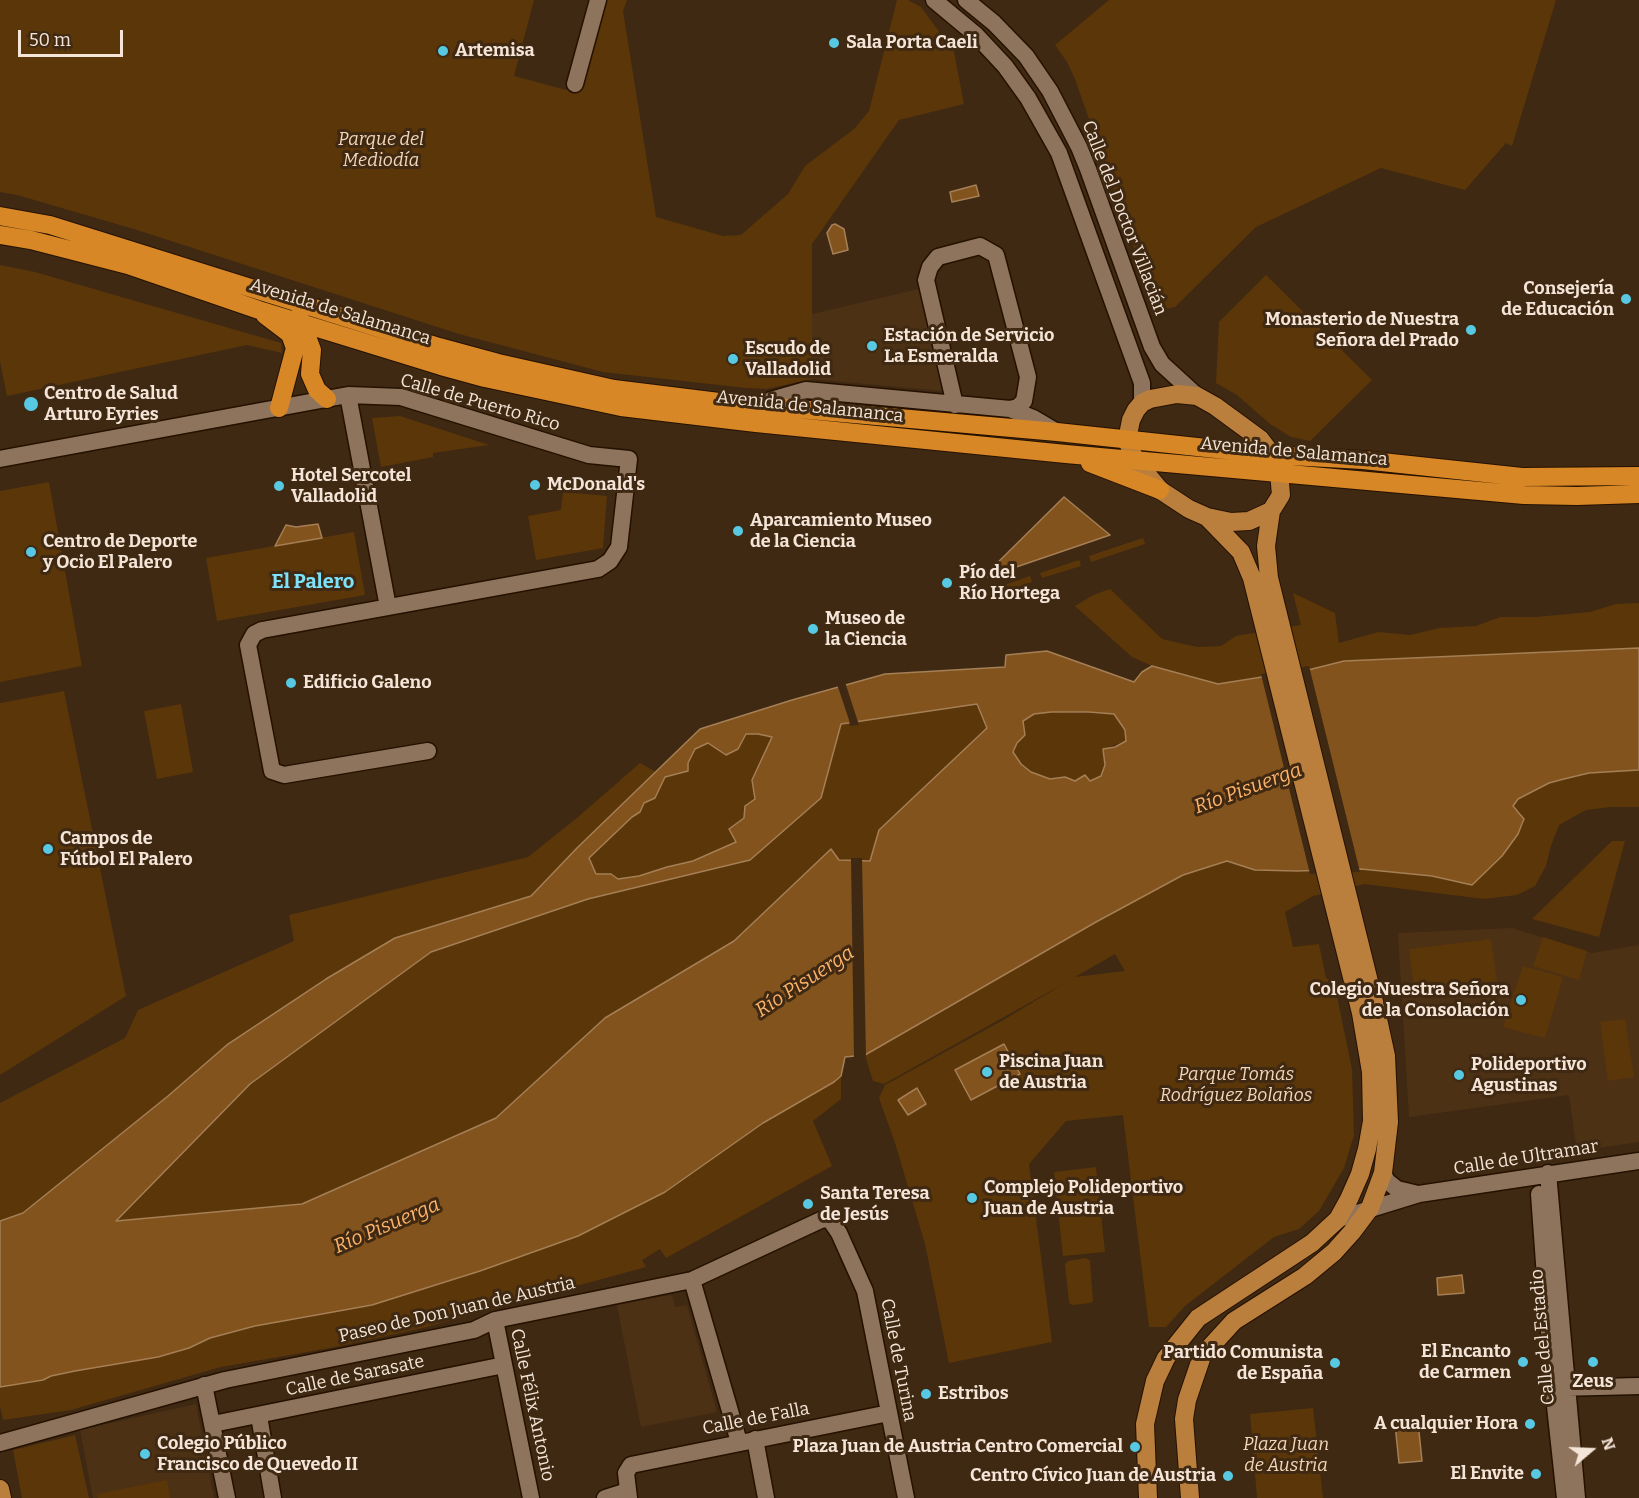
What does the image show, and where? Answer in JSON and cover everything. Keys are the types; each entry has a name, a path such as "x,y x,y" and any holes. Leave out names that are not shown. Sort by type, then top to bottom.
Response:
{"highway":[{"name":"Avenida de Salamanca","path":"0,216 50,225 439,347 614,389 763,406 1522,477 1639,476"},
{"name":"Avenida de Salamanca","path":"0,235 128,265 259,310 485,378 621,407 1066,454 1524,495 1639,494"},
{"path":"290,300 303,323 312,350 310,374 317,390 327,399"},
{"path":"259,310 290,334 295,348 279,408"},
{"path":"312,350 336,334"},
{"path":"1066,454 1160,490"}],"main road":[{"path":"1264,591 1266,546 1271,511 1281,495 1279,472 1272,454 1260,439 1238,421 1197,396 1177,394 1157,397 1142,403 1131,420 1127,440 1135,460 1160,490 1189,509 1207,517 1231,522 1249,521 1271,511"},
{"path":"1190,1498 1184,1419 1187,1400 1202,1356 1234,1321 1305,1276 1334,1252 1370,1208 1383,1173 1389,1122 1386,1056 1356,956 1264,591 1241,552 1207,517"},
{"path":"1148,1498 1145,1424 1155,1381 1166,1358 1198,1318 1312,1243 1338,1219 1360,1174 1372,1121 1371,1072 1361,1013 1356,956"},
{"path":"0,1489 2,1498"}],"street":[{"path":"574,84 598,0"},
{"name":"Calle del Doctor Villacián","path":"934,0 976,35 1005,66 1028,98 1059,153 1142,383 1142,403"},
{"name":"Calle del Doctor Villacián","path":"966,0 994,23 1026,56 1050,91 1083,158 1152,347 1162,363 1197,396"},
{"path":"955,405 926,280 930,267 938,257 980,246 996,255 1028,377 1024,401 1018,407 1010,410"},
{"name":"Avenida de Salamanca","path":"763,406 771,400 806,390 1010,410 1033,418 1057,432"},
{"path":"348,395 388,608 262,630 254,634 248,645 272,771 284,775 428,750"},
{"name":"Calle de Puerto Rico","path":"0,459 348,395 401,397 589,455 629,459 621,540 615,556 605,565 598,569 388,608"},
{"name":"Calle de Ultramar","path":"1370,1208 1419,1194 1639,1161"},
{"name":"Calle de Ultramar","path":"1383,1173 1387,1181 1397,1189 1419,1194"},
{"name":"Calle del Estadio","path":"1543,1174 1560,1388 1565,1498"},
{"path":"1338,1219 1370,1208"},
{"name":"Paseo de Don Juan de Austria","path":"0,1443 204,1385 474,1330 495,1320 692,1280 816,1221 830,1220 839,1233"},
{"name":"Calle de Turina","path":"839,1233 865,1291 906,1498"},
{"path":"692,1280 739,1442"},
{"name":"Calle Félix Antonio","path":"495,1320 531,1498"},
{"name":"Calle de Sarasate","path":"213,1424 504,1365"},
{"path":"204,1385 227,1498"},
{"path":"1560,1388 1639,1386"},
{"name":"Calle del Estadio","path":"1560,1388 1577,1498"},
{"name":"Calle de Falla","path":"628,1495 626,1473 631,1465 889,1413"},
{"path":"259,1416 273,1498"},
{"path":"755,1439 766,1498"},
{"path":"605,1498 628,1495"}],"shaded area":[{"name":"Estación de Servicio La Esmeralda","path":"919,289 943,391 812,379 812,314"},
{"name":"Colegio Nuestra Señora de la Consolación","path":"1512,928 1592,953 1639,945 1639,1142 1577,1151 1569,1095 1409,1117 1398,933"},
{"path":"670,1295 673,1297 675,1307 687,1305 717,1412 641,1427 617,1305"},
{"name":"Colegio Público Francisco de Quevedo II","path":"196,1404 214,1498 93,1498 80,1430"}],"green space":[{"name":"Parque del Mediodía","path":"0,0 534,0 514,76 574,92 600,0 627,0 623,11 656,217 723,236 741,235 788,194 805,166 854,129 869,111 897,0 908,0 921,7 954,52 964,104 899,120 812,244 812,379 766,389 746,388 603,372 459,334 137,230 0,192"},
{"path":"1109,0 1556,0 1512,146 1506,143 1465,190 1381,168 1256,227 1175,307 1156,311 1075,79 1055,45"},
{"path":"0,265 35,272 281,343 282,353 247,345 7,396 0,361"},
{"path":"1266,275 1372,380 1310,441 1291,437 1270,424 1237,395 1216,383 1219,322"},
{"path":"400,416 489,445 433,453 433,457 381,467 372,418"},
{"name":"Centro de Deporte y Ocio El Palero","path":"49,482 82,666 0,682 0,491"},
{"path":"563,492 607,496 603,548 536,560 528,516 561,510"},
{"path":"354,532 365,595 217,621 206,558"},
{"path":"1143,538 1145,544 1091,562 1089,556"},
{"path":"1079,560 1081,566 1042,578 1040,573"},
{"path":"1030,576 1032,582 978,600 976,595"},
{"path":"1110,589 1162,639 1197,647 1221,646 1236,636 1301,625 1293,593 1335,613 1339,643 1378,632 1410,635 1439,628 1476,626 1500,617 1536,617 1590,612 1616,604 1639,603 1639,648 1344,661 1312,669 1218,684 1152,666 1132,657 1075,606 1093,595"},
{"name":"Campos de Fútbol El Palero","path":"64,691 126,996 0,1075 0,703"},
{"path":"181,704 193,772 157,779 144,711"},
{"path":"976,704 987,728 879,829 870,861 839,860 831,849 734,941 605,1018 496,1118 302,1204 115,1222 250,1084 431,952 588,899 750,860 821,798 841,724"},
{"path":"1051,712 1114,714 1125,730 1126,741 1103,749 1105,765 1101,776 1090,781 1075,781 1065,777 1050,779 1031,772 1021,764 1013,752 1017,743 1025,735 1023,721 1034,714"},
{"path":"746,734 772,737 752,780 755,799 744,818 736,842 693,861 639,876 618,879 611,874 596,874 588,858 640,812 644,803 655,798 665,777 680,774 695,749 708,743 720,749 738,749"},
{"path":"640,763 656,772 531,896 395,938 326,979 228,1044 168,1096 23,1213 0,1221 0,1103 125,1038 138,1010 294,941 289,915 528,857"},
{"name":"Parque Tomás Rodríguez Bolaños","path":"1639,770 1639,807 1586,810 1559,825 1546,866 1535,886 1517,895 1484,899 1365,884 1313,896 1285,912 1293,947 1319,944 1326,978 1334,982 1352,1069 1354,1135 1344,1168 1319,1211 1299,1229 1274,1237 1185,1306 1166,1327 1149,1327 1123,1115 1066,1121 1029,1164 1052,1342 949,1363 925,1244 879,1098 885,1085 1065,983 884,1084 873,1081 865,1055 1096,922 1183,875 1227,861 1255,870 1361,869 1432,876 1472,885 1502,856 1518,834 1524,822 1520,812 1512,805 1518,799 1549,783 1589,773","holes":["1115,954 1125,971 1075,977"]},
{"path":"1612,841 1625,841 1599,937 1532,919"},
{"path":"1543,937 1587,951 1579,980 1533,966"},
{"path":"1491,939 1497,981 1414,990 1409,949"},
{"path":"1523,966 1563,977 1545,1038 1503,1027"},
{"path":"1625,1019 1634,1077 1608,1081 1600,1022"},
{"path":"841,1076 841,1099 813,1121 832,1166 666,1258 660,1249 642,1260 646,1267 423,1328 330,1348 221,1367 71,1410 3,1420 0,1387 158,1357 189,1348 210,1338 279,1321 304,1318 453,1279 578,1236 665,1192 763,1123"},
{"path":"1096,1167 1105,1252 1063,1256 1054,1172"},
{"path":"1086,1258 1090,1261 1093,1301 1072,1305 1069,1303 1065,1264 1068,1261"},
{"name":"Plaza Juan de Austria","path":"1313,1408 1323,1498 1257,1498 1250,1414"},
{"path":"75,1435 89,1498 22,1498 13,1450"},
{"path":"167,1480 170,1498 98,1498 97,1494"}],"water":[{"path":"976,185 979,196 952,202 950,192"},
{"path":"835,224 844,229 848,250 833,254 827,233"},
{"path":"1064,497 1110,535 981,579"},
{"path":"318,524 322,538 275,546 286,525 296,527"},
{"name":"Río Pisuerga","path":"1639,648 1639,770 1589,773 1549,783 1518,799 1513,806 1524,819 1518,834 1502,856 1472,885 1432,876 1361,869 1255,870 1227,861 1183,875 1096,922 865,1055 845,1057 841,1076 834,1082 763,1123 665,1192 578,1236 480,1271 372,1305 255,1326 210,1338 189,1348 158,1357 0,1387 0,1221 23,1213 168,1096 228,1044 326,979 395,938 531,896 577,848 700,729 885,674 1005,667 1006,655 1047,651 1134,682 1142,672 1152,666 1218,684 1312,669 1344,661","holes":["977,704 987,728 879,830 870,861 839,860 831,849 734,941 605,1018 496,1118 302,1204 116,1221 250,1084 431,952 588,899 750,860 821,798 841,724","1051,712 1114,714 1125,730 1126,741 1115,747 1103,749 1105,765 1101,776 1090,781 1085,775 1075,781 1065,777 1050,779 1031,772 1021,764 1013,752 1017,743 1025,735 1023,721 1034,714","746,734 772,737 752,780 755,799 745,806 744,818 729,829 736,842 693,861 639,876 618,879 611,874 596,874 589,858 640,812 644,803 655,798 665,777 688,771 688,763 695,749 708,743 726,755 738,749"]},
{"name":"Piscina Juan de Austria","path":"1004,1044 1020,1074 971,1100 955,1070"},
{"path":"917,1088 926,1104 908,1115 898,1100"},
{"path":"1462,1275 1464,1293 1438,1295 1437,1278"},
{"path":"1418,1422 1422,1461 1399,1463 1395,1424"}],"pier":[{"path":"1309,666 1360,872 1310,874 1261,674"},
{"path":"845,682 859,725 850,726 837,684"},
{"path":"851,858 862,858 866,1058 854,1059"}],"place":[{"name":"Sala Porta Caeli","path":"834,43"},
{"name":"Artemisa","path":"443,51"},
{"name":"Consejería de Educación","path":"1626,299"},
{"name":"Monasterio de Nuestra Señora del Prado","path":"1471,330"},
{"name":"Estación de Servicio La Esmeralda","path":"872,346"},
{"name":"Escudo de Valladolid","path":"733,359"},
{"name":"Centro de Salud Arturo Eyries","path":"31,404"},
{"name":"McDonald's","path":"535,485"},
{"name":"Hotel Sercotel Valladolid","path":"279,486"},
{"name":"Aparcamiento Museo de la Ciencia","path":"738,531"},
{"name":"Centro de Deporte y Ocio El Palero","path":"31,552"},
{"name":"Pío del Río Hortega","path":"947,583"},
{"name":"Museo de la Ciencia","path":"813,629"},
{"name":"Edificio Galeno","path":"291,683"},
{"name":"Campos de Fútbol El Palero","path":"48,849"},
{"name":"Colegio Nuestra Señora de la Consolación","path":"1521,1000"},
{"name":"Piscina Juan de Austria","path":"987,1072"},
{"name":"Polideportivo Agustinas","path":"1459,1075"},
{"name":"Complejo Polideportivo Juan de Austria","path":"972,1198"},
{"name":"Santa Teresa de Jesús","path":"808,1204"},
{"name":"El Encanto de Carmen","path":"1523,1362"},
{"name":"Zeus","path":"1593,1362"},
{"name":"Partido Comunista de España","path":"1335,1363"},
{"name":"Estribos","path":"926,1394"},
{"name":"A cualquier Hora","path":"1530,1424"},
{"name":"Plaza Juan de Austria Centro Comercial","path":"1135,1447"},
{"name":"Colegio Público Francisco de Quevedo II","path":"145,1454"},
{"name":"El Envite","path":"1536,1474"},
{"name":"Centro Cívico Juan de Austria","path":"1228,1476"}],"district":[{"name":"El Palero","path":"313,582"}]}
